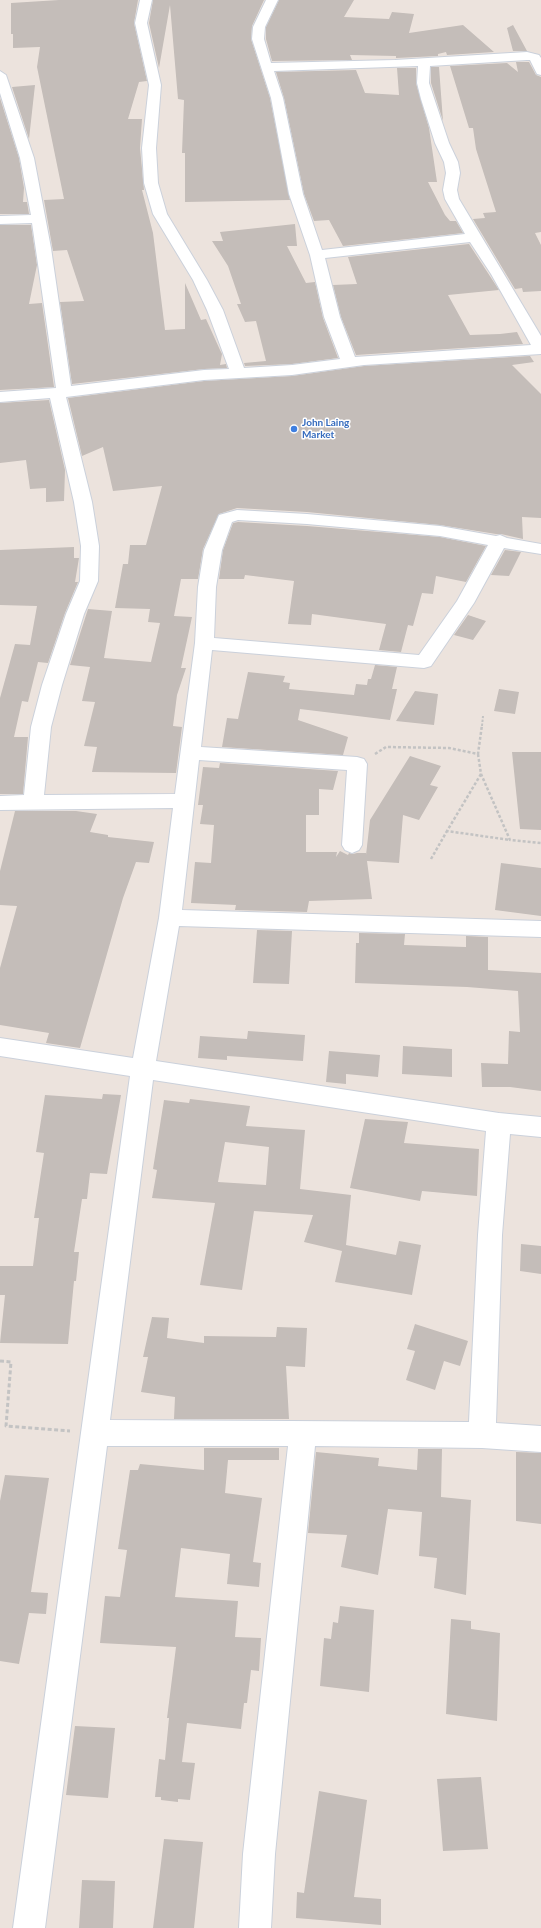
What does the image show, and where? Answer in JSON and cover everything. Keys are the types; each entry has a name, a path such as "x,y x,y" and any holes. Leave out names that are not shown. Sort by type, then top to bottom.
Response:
{"street":[{"path":"146,0 141,23 155,85 149,148 151,183 160,214 200,280 215,310 238,373"},
{"path":"272,0 259,27 258,38 277,98 296,194 317,256 332,317 349,362"},
{"path":"266,67 424,62 527,56 535,58 541,71"},
{"path":"0,397 238,373 292,370 349,362 541,349 498,274 452,199 450,190 453,173 451,162 442,143 427,99 423,83 424,62"},
{"path":"0,75 13,112 26,158 38,219 60,392 71,457 83,502 90,546 89,581 75,614 52,685 43,720 36,764 33,803"},
{"path":"0,220 38,219"},
{"path":"317,256 474,237"},
{"path":"29,1928 143,1069 170,918 204,643 207,587 213,550 225,518 229,516 307,518 440,531 500,540 541,549"},
{"path":"204,643 424,662 465,603 500,540"},
{"path":"191,753 357,764 352,845"},
{"path":"0,803 184,801"},
{"path":"170,918 541,929"},
{"path":"0,1047 499,1123 541,1127"},
{"path":"482,1435 490,1235 499,1123"},
{"path":"94,1433 394,1433 482,1435 541,1439"},
{"path":"255,1928 260,1854 303,1434"}],"path":[{"path":"483,716 478,754 481,774 510,840"},
{"path":"357,764 386,747 449,748 478,754"},
{"path":"431,859 481,774"},
{"path":"447,831 541,844"},
{"path":"0,1361 11,1362 6,1426 94,1433"}],"building":[{"path":"59,0 138,0 134,23 147,81 139,82 128,119 142,119 140,148 144,190 142,190 153,233 165,330 185,329 185,283 201,320 206,319 222,354 220,365 226,364 227,368 204,369 72,384 60,302 84,301 67,250 53,251 44,200 64,199 37,67 40,47 13,48 13,34 11,34 11,3"},
{"path":"153,0 264,0 252,26 251,39 270,98 290,200 185,202 185,153 182,153 184,100 178,99 170,5 159,68 149,23"},
{"path":"279,0 354,0 344,17 389,19 392,12 414,14 409,33 463,25 494,52 447,55 446,52 438,54 438,56 396,58 396,56 350,55 352,60 272,61 266,39 266,27"},
{"path":"513,25 527,51 513,51 507,28"},
{"path":"516,62 529,62 536,75 541,77 541,232 535,233 541,245 541,291 523,292 522,288 515,289 473,219 485,218 483,213 496,212 476,149 473,128 469,128 450,66 507,63 518,72"},
{"path":"431,67 439,67 443,121 431,83"},
{"path":"397,68 416,68 416,83 429,128 437,182 428,182 445,215 450,221 456,221 463,233 343,246 329,220 314,221 304,194 284,98 276,72 356,70 365,93 399,95"},
{"path":"35,85 29,139 12,87"},
{"path":"0,98 19,158 24,188 23,202 27,202 29,214 0,214"},
{"path":"295,224 297,246 287,246 306,283 315,282 323,318 338,358 292,364 245,366 244,363 266,361 256,321 245,322 237,304 241,304 228,266 212,241 223,241 220,232"},
{"path":"0,225 31,225 37,265 29,304 42,303 54,387 0,390"},
{"path":"469,244 499,290 448,295 470,335 517,332 523,344 356,355 341,317 333,285 357,284 348,257"},
{"path":"530,356 534,362 512,365 541,394 541,518 522,517 523,539 501,534 440,525 307,512 237,508 219,514 203,549 198,579 181,579 174,616 192,617 181,668 186,668 177,695 173,726 182,727 176,773 92,772 97,747 84,746 95,702 82,701 90,667 70,665 88,609 112,611 104,658 151,662 160,623 148,622 150,609 115,608 123,564 128,564 130,545 146,545 162,486 113,491 103,447 82,456 68,398 204,381 292,376 364,366"},
{"path":"49,400 65,470 64,501 46,502 46,488 30,489 26,460 0,463 0,403"},
{"path":"238,522 440,537 486,546 466,582 436,576 433,594 422,593 413,626 408,625 401,652 379,650 386,624 312,614 311,625 288,624 294,581 245,575 244,579 219,579 223,550 233,523"},
{"path":"74,547 74,558 79,558 75,582 78,582 65,613 48,663 38,662 28,702 22,701 14,737 28,737 23,794 0,794 0,698 15,644 30,645 37,606 0,605 0,550"},
{"path":"505,550 521,552 509,576 491,575"},
{"path":"468,615 486,621 473,640 454,635"},
{"path":"375,665 397,667 392,689 397,689 390,720 300,709 298,720 348,737 343,755 222,747 227,718 238,719 248,672 285,676 283,682 290,683 289,689 354,695 356,684 367,685 368,679 371,679"},
{"path":"499,689 519,692 515,714 494,711"},
{"path":"415,691 438,694 434,725 396,721"},
{"path":"512,752 541,752 541,830 520,829"},
{"path":"410,756 441,766 430,785 438,787 419,820 403,815 399,863 367,861 372,899 309,901 307,912 235,910 236,905 191,903 195,862 211,863 214,825 200,824 203,805 198,805 203,767 219,768 220,763 338,771 333,790 319,789 319,815 306,815 306,852 337,852 336,857 340,851 348,855 349,853 366,853 366,855 370,820"},
{"path":"15,811 76,811 97,814 90,832 108,835 108,837 154,842 149,863 136,862 123,898 80,1048 46,1043 49,1033 0,1025 0,968 17,906 0,905 0,871"},
{"path":"501,863 541,868 541,916 495,910"},
{"path":"257,930 292,931 289,984 253,983"},
{"path":"359,933 405,934 404,945 466,947 466,936 488,937 488,970 541,973 541,1091 510,1087 482,1087 481,1063 508,1064 509,1031 520,1032 518,991 467,987 355,983 356,943 359,943"},
{"path":"248,1031 305,1035 303,1061 227,1056 227,1060 198,1058 200,1036 247,1039"},
{"path":"403,1046 452,1049 452,1077 402,1074"},
{"path":"329,1051 380,1055 378,1077 346,1074 346,1084 326,1082"},
{"path":"103,1094 121,1095 107,1174 90,1173 87,1199 82,1199 74,1252 79,1252 76,1281 74,1281 68,1344 0,1343 5,1295 0,1295 0,1266 33,1266 39,1218 34,1218 44,1153 36,1152 45,1095 102,1099"},
{"path":"190,1099 250,1106 246,1126 305,1130 300,1189 351,1195 346,1245 396,1255 399,1241 421,1245 412,1295 335,1282 342,1251 304,1242 313,1215 254,1211 242,1290 200,1285 215,1203 152,1198 157,1170 153,1169 164,1100 189,1103","holes":["225,1142 269,1147 266,1185 218,1182"]},
{"path":"365,1119 408,1122 404,1143 479,1149 477,1196 422,1191 420,1201 350,1188"},
{"path":"521,1244 541,1246 541,1274 520,1271"},
{"path":"152,1317 169,1318 167,1338 204,1343 204,1336 276,1337 277,1327 307,1328 305,1367 286,1366 289,1419 174,1419 175,1397 141,1392 148,1357 143,1357"},
{"path":"415,1324 468,1341 460,1366 444,1361 435,1390 406,1380 415,1351 407,1349"},
{"path":"204,1448 279,1448 279,1460 228,1460 225,1493 262,1498 253,1562 261,1563 259,1587 227,1584 230,1554 181,1548 175,1597 238,1601 235,1637 261,1638 259,1671 251,1670 247,1703 244,1703 241,1729 187,1723 182,1762 195,1763 190,1800 178,1799 178,1802 161,1800 161,1797 155,1797 159,1759 165,1760 169,1718 167,1718 176,1647 100,1643 105,1596 120,1597 127,1550 118,1549 130,1470 138,1470 140,1464 204,1470"},
{"path":"418,1449 442,1449 441,1497 471,1500 466,1595 434,1588 437,1558 419,1556 422,1512 388,1509 378,1575 341,1567 347,1535 308,1533 316,1452 379,1458 378,1466 417,1470"},
{"path":"516,1452 541,1453 541,1524 516,1521"},
{"path":"5,1475 49,1478 31,1592 48,1593 46,1614 29,1613 19,1664 0,1661 0,1501"},
{"path":"340,1606 374,1610 369,1692 320,1686 324,1638 331,1639 333,1622 338,1623"},
{"path":"451,1619 471,1621 471,1629 500,1633 497,1721 446,1714"},
{"path":"75,1726 115,1728 108,1798 66,1795"},
{"path":"481,1777 488,1849 443,1851 437,1779"},
{"path":"319,1791 367,1800 354,1897 381,1899 381,1925 296,1918 297,1892 304,1893"},
{"path":"164,1839 203,1842 194,1928 153,1928"},
{"path":"82,1880 115,1881 113,1928 79,1928"}],"place":[{"name":"John Laing Market","path":"294,429"}]}
